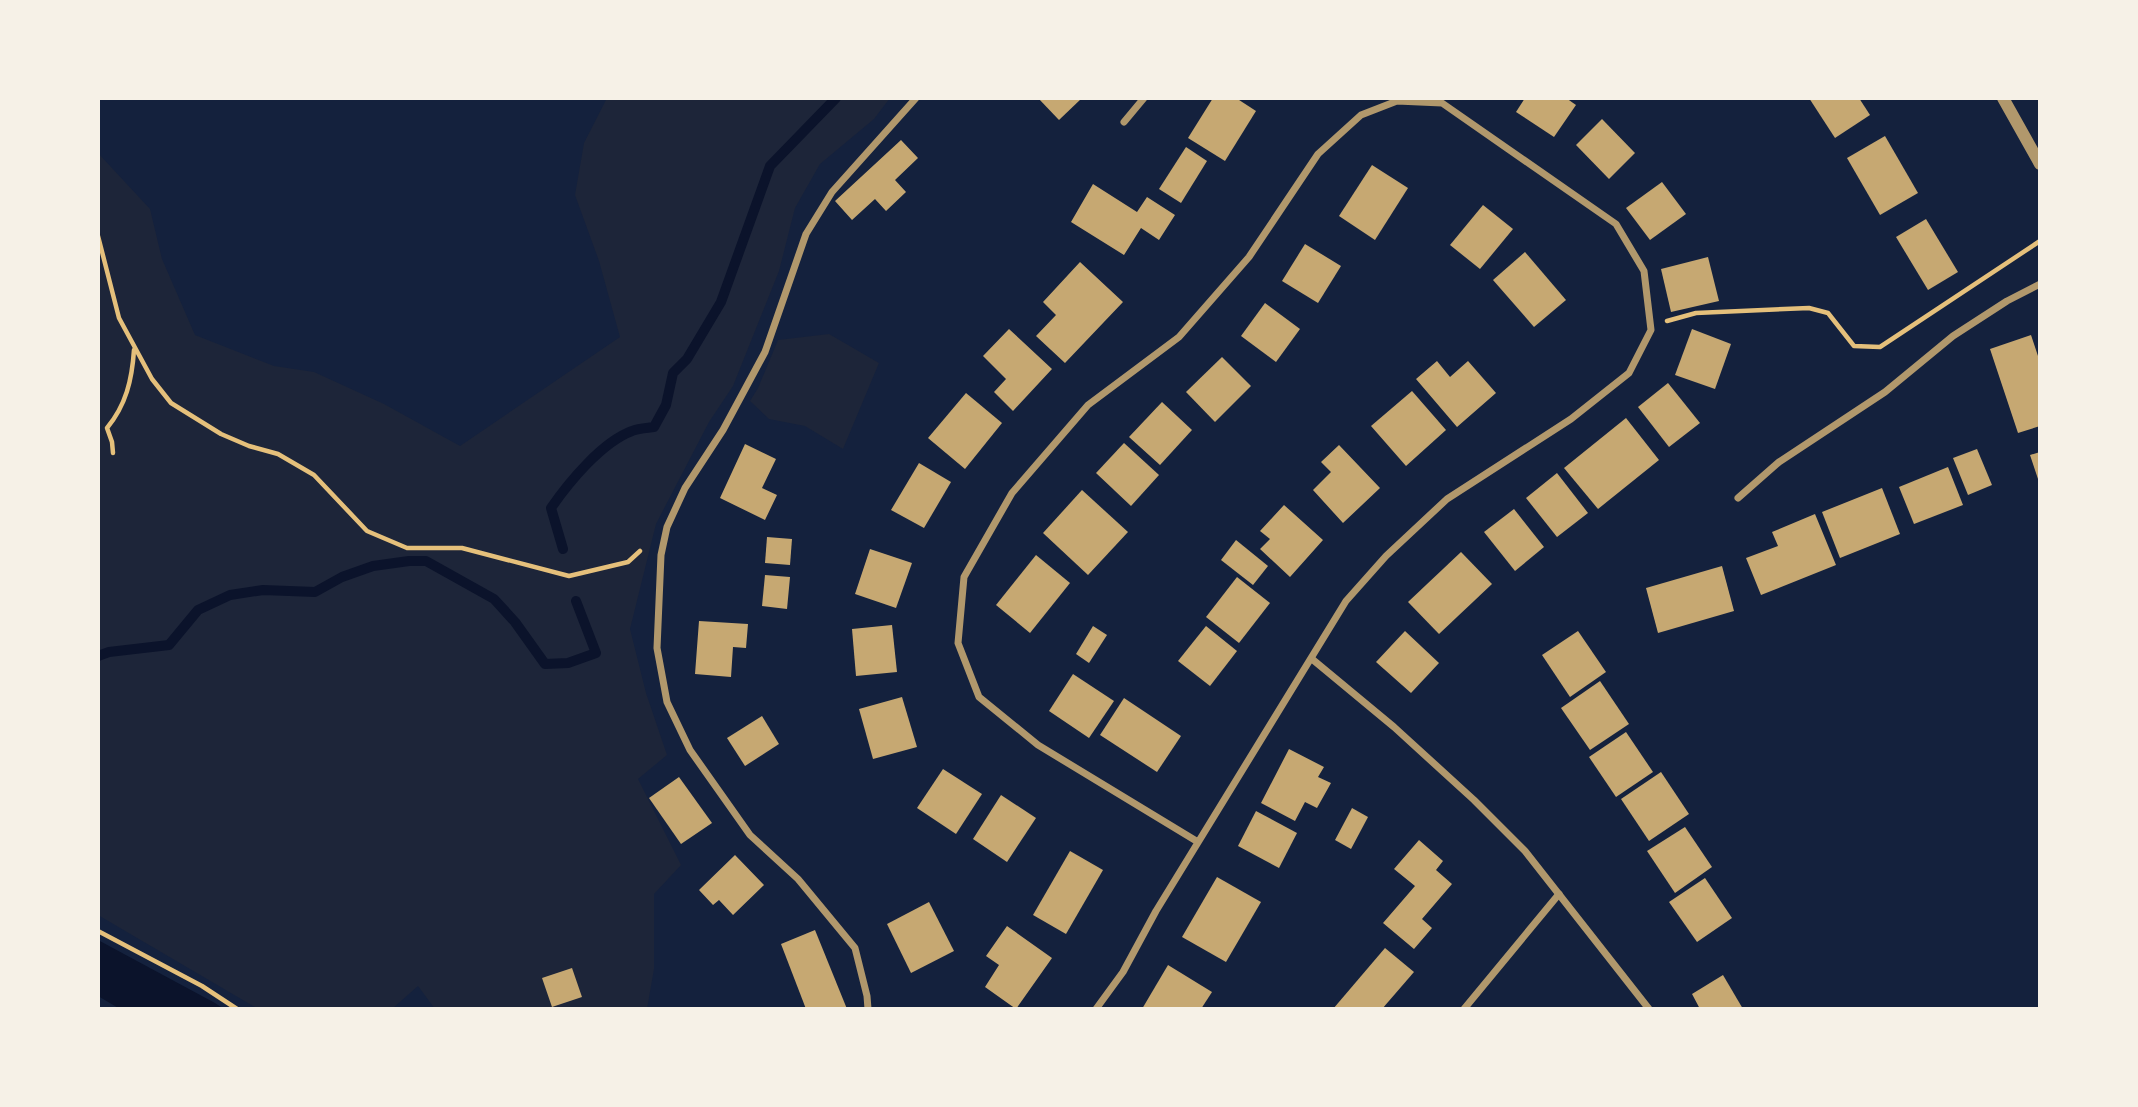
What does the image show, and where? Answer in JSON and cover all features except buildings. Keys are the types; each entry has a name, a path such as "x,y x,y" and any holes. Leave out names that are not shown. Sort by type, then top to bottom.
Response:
{"street":[{"path":"868,1009 855,948 798,879 750,835 690,750 667,702 657,648 661,555 667,527 685,488 723,430 765,352 806,234 832,192 916,98"},
{"path":"1124,122 1144,98"},
{"path":"2003,98 2040,164"},
{"path":"1096,1009 1123,972 1198,842 1346,601 1386,556 1447,499 1572,419 1629,373 1651,330 1644,271 1616,224 1442,103 1397,101 1360,115 1318,154 1249,257 1179,337 1088,405 1012,493 964,578 958,643 979,697 1038,745 1198,842"},
{"path":"1738,498 1779,463 1885,393 1953,336 2007,301 2040,284"},
{"path":"1312,659 1394,727 1525,851 1649,1009"},
{"path":"1464,1009 1559,894"}],"path":[{"path":"98,236 119,318 152,379 171,403 221,434 278,454 314,475 367,531 408,548 463,548 569,576 628,562 667,527"},
{"path":"1650,325 1696,313 1809,308 1828,313 1854,346 1880,347 2040,241"},
{"path":"113,453 107,428 120,413 127,394 134,348"},
{"path":"98,931 202,986 237,1009"}],"shaded area":[{"path":"607,98 890,98 874,119 820,164 795,208 779,271 733,386 709,422 656,524 630,629 646,693 667,755 638,779 681,865 654,894 654,969 647,1009 435,1009 418,986 392,1009 258,1009 98,915 98,153 150,209 162,259 195,335 274,366 314,372 384,404 460,446 620,337 599,261 575,195 584,143"},
{"path":"829,334 879,363 843,449 805,426 769,419 750,401 778,340"},
{"path":"98,940 224,1009 120,1009 98,996"}],"waterway":[{"path":"563,549 551,508 577,475 609,444 632,431 654,427 666,405 673,373 687,359 721,302 770,166 836,98"},
{"path":"98,656 109,652 169,645 198,610 230,595 263,590 315,592 342,577 373,566 426,561 494,599 515,622 545,664 568,663 596,653 576,601"}]}
